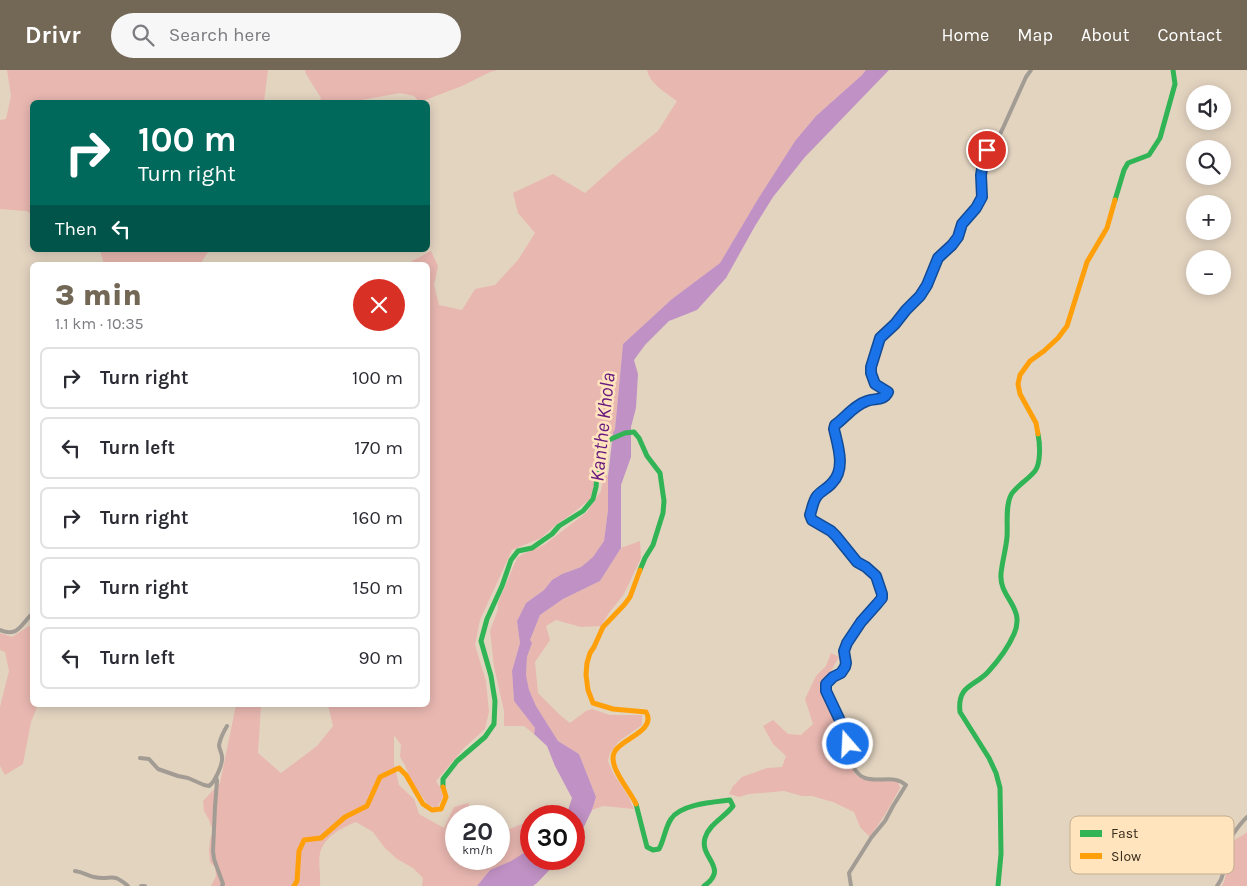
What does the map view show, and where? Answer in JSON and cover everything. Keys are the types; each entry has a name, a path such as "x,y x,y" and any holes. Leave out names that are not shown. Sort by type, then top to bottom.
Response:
{"street":[{"path":"851,886 849,873 871,838 885,821 906,785 896,779 880,780 865,778 854,769 844,729 826,691 826,684 833,677 841,673 845,667 844,651 847,643 861,622 882,598 882,594 876,576 857,562 836,536 812,520 810,515 816,498 837,477 840,463 834,429 835,425 855,407 867,401 885,398 888,395 887,391 875,384 871,373 880,338 920,296 927,285 938,258 952,245 958,237 962,224 976,208 982,197 981,175 984,157 987,150 997,140 1031,70"},
{"path":"998,886 1001,854 1000,788 989,758 960,712 959,703 961,694 967,687 987,673 1009,645 1018,623 1015,608 1002,587 1001,576 1007,536 1008,505 1011,494 1036,470 1040,452 1040,437 1036,423 1020,394 1018,384 1020,375 1030,361 1058,338 1067,326 1087,262 1107,228 1124,170 1128,163 1149,155 1160,138 1175,84 1173,70"},
{"path":"294,886 297,881 299,851 304,840 321,838 345,817 368,806 380,777 399,768 406,775 423,804 432,810 441,809 446,797 443,779 457,761 485,737 494,724 495,702 491,676 481,641 487,619 511,560 518,551 532,548 552,534 559,526 583,511 593,499 597,474 602,465 601,450 604,442 625,433 634,432 639,438 647,456 660,473 664,502 663,513 653,544 645,558 630,597 603,627 590,653 586,675 588,690 592,703 613,710 646,712 648,715 648,721 641,731 617,748 613,755 612,764 632,795 647,847 654,850 660,849 673,816 681,809 730,800 734,806 710,829 704,838 704,846 714,865 713,877 704,886"},
{"path":"0,630 7,633 15,631 30,616"},
{"path":"140,758 149,759 154,766 164,772 209,786 216,777 223,760 219,744 227,726"},
{"path":"216,777 213,851 222,886"},
{"path":"1234,833 1247,817"},
{"path":"75,871 92,877 104,878 113,876 128,886"},
{"path":"1217,886 1222,880 1223,874"},
{"path":"141,886 146,886"}],"shaded area":[{"path":"7,70 268,70 264,100 30,100 30,213 0,209 0,120 6,119 11,96"},
{"path":"305,70 498,70 425,100 418,100 414,96 400,93 362,100 320,100 321,98"},
{"path":"647,70 866,70 816,116 795,141 720,263 672,299 623,344 615,429 613,433 601,440 599,446 600,465 590,499 541,538 512,550 480,620 475,645 486,681 489,712 485,729 464,748 436,781 443,797 437,808 428,805 410,779 400,757 401,745 394,735 394,764 399,785 414,799 419,814 444,828 445,826 445,870 490,870 477,886 422,886 423,878 413,868 397,859 385,848 373,832 356,822 334,833 322,847 319,857 320,886 211,886 216,876 215,867 210,862 209,850 213,831 204,811 203,801 220,783 236,707 261,707 258,753 281,773 317,746 333,726 328,707 430,707 430,262 411,262 431,251 438,266 434,285 439,305 462,310 475,289 495,285 518,260 535,233 518,213 513,193 553,174 585,193 658,131 677,101 651,80"},
{"path":"866,70 889,70 805,157 773,197 726,278 697,310 669,321 645,345 634,360 638,374 636,408 631,427 631,457 621,485 621,548 600,581 563,599 540,615 530,640 532,643 527,657 526,675 529,690 536,706 558,741 579,754 596,797 585,824 585,805 570,805 572,798 547,746 534,734 535,728 514,701 512,671 520,643 517,621 526,603 544,590 552,580 581,567 593,557 604,541 608,510 608,476 615,429 623,344 672,299 720,263 795,141 816,116"},
{"path":"101,252 208,252 202,262 103,262"},
{"path":"604,472 608,476 608,510 604,541 593,557 581,567 552,580 544,590 526,603 517,621 520,643 512,671 514,701 535,728 534,734 524,726 504,726 504,711 494,667 490,631 498,609 498,603 517,558 544,545 587,512 601,491"},
{"path":"640,541 641,558 624,594 601,626 581,627 556,620 546,626 550,640 535,662 538,693 570,723 586,711 592,709 610,715 642,715 642,725 618,742 610,753 608,761 634,809 603,806 592,810 596,797 579,754 558,741 536,706 529,690 526,675 527,657 532,643 530,640 540,615 563,599 600,581 621,548"},
{"path":"30,626 30,707 37,707 31,722 23,764 5,775 0,766 0,707 9,671 5,652 0,650 0,633 12,637"},
{"path":"831,653 839,657 823,688 841,725 852,768 862,779 894,781 898,782 900,788 870,837 860,827 854,812 833,802 784,791 749,794 739,797 729,794 733,786 742,777 767,768 782,767 786,756 773,744 763,726 773,720 788,734 801,735 813,724 805,699 816,676 826,666"},
{"path":"520,825 520,856 511,861 510,829"},
{"path":"1247,832 1247,886 1222,886 1226,874 1234,874 1234,840"},
{"path":"520,855 520,870 549,870 533,886 477,886 490,870 510,870 511,861"}],"traffic: fast":[{"path":"1115,200 1128,163 1149,155 1160,138 1175,84 1173,70"},
{"path":"443,787 443,779 457,761 485,737 494,724 495,701 491,676 481,641 487,619 511,560 518,551 532,548 552,534 559,526 583,511 593,499 597,474 602,465 601,450 604,442 625,433 634,432 639,438 647,456 660,473 664,501 663,513 653,545 640,570"},
{"path":"998,886 1001,854 1000,788 989,758 960,712 960,703 964,691 983,677 1002,654 1012,639 1017,625 1015,609 1001,582 1007,537 1007,510 1012,494 1037,468 1040,453 1038,434"},
{"path":"636,804 647,847 653,850 659,849 669,823 675,814 689,807 730,800 733,806 710,829 705,838 704,845 714,868 714,874 711,880 704,886"}],"traffic: slow":[{"path":"1038,434 1036,423 1020,394 1018,384 1020,375 1030,361 1058,338 1067,326 1087,262 1107,228 1115,200"},
{"path":"636,804 616,770 613,757 619,747 647,724 646,712 613,709 593,703 588,690 586,675 590,653 603,627 630,597 640,570"},
{"path":"294,886 297,881 299,851 304,840 321,838 345,817 367,806 380,777 399,768 406,775 423,804 432,810 441,809 446,797 443,787"}],"route":[{"path":"848,744 844,729 826,691 826,684 833,677 841,673 845,667 844,651 847,643 854,630 882,598 882,594 876,576 857,562 836,536 812,520 810,515 816,498 837,477 840,463 834,429 835,425 855,407 867,401 885,398 888,395 888,392 875,384 872,379 871,367 878,342 885,332 895,324 920,296 927,285 938,258 952,245 958,237 962,224 976,208 982,197 981,175 987,150"}],"water label":[{"name":"Kanthe Khola","path":"602,427"}]}
